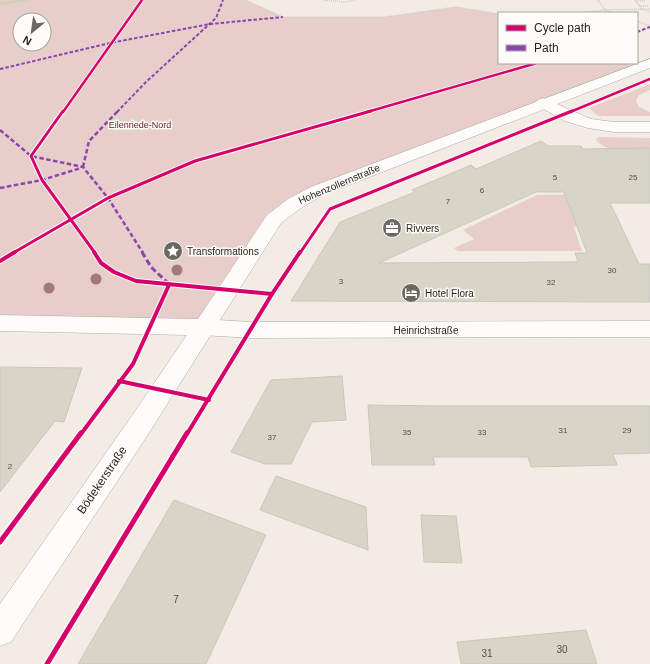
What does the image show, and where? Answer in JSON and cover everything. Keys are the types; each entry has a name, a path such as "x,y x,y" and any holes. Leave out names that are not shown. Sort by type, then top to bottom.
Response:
{"street":[{"name":"Hohenzollernstraße","path":"202,327 274,219 299,200 317,191 650,63"},
{"path":"543,103 579,121 592,124 607,127 650,127"},
{"path":"0,323 202,327"},
{"name":"Heinrichstraße","path":"202,327 251,330 650,329"},
{"name":"Bödekerstraße","path":"0,631 134,434 202,327"}],"path":[{"path":"245,0 283,17 385,17 456,8 498,14"},
{"path":"323,0 345,2 355,0"},
{"path":"598,0 605,10 610,12"},
{"path":"635,1 642,9"},
{"path":"635,1 645,1"},
{"path":"639,6 648,6"},
{"path":"588,12 605,10 650,10"},
{"path":"638,21 650,26"}],"green space":[{"name":"Eilenriede-Nord","path":"0,0 245,0 283,17 385,17 456,7 498,14 498,64 629,64 634,69 286,208 202,327 0,323"},
{"path":"650,84 650,90 639,95 636,101 639,107 650,112 650,116 598,116 589,108"},
{"path":"599,137 650,138 650,148 613,149 600,144 596,139"},
{"path":"591,194 598,212 615,212 622,227 574,227 582,251 458,251 454,248 474,239 463,230 537,195"}],"building":[{"path":"541,141 548,146 581,146 583,149 650,148 650,203 610,203 639,264 650,264 650,302 291,301 340,222 415,192 412,190 471,165 476,169","holes":["536,192 564,192 587,253 575,253 578,262 379,263"]},
{"path":"0,367 82,368 64,422 55,421 0,492"},
{"path":"342,376 346,420 312,422 291,464 265,464 231,452 271,380"},
{"path":"368,405 650,406 650,453 613,454 617,465 531,467 528,457 433,457 435,465 372,465"},
{"path":"276,476 366,507 368,550 260,510"},
{"path":"174,500 266,535 206,664 78,664"},
{"path":"421,515 456,516 462,563 424,562"},
{"path":"586,630 597,664 461,664 457,642"}],"waterway":[{"path":"0,4 29,0"}],"marked path":[{"path":"83,167 89,141 146,82 216,18 223,0"},
{"path":"0,69 110,43 210,24 283,17"},
{"path":"638,32 650,27"},
{"path":"0,130 31,156 83,167 108,198 151,267 169,284"},
{"path":"0,188 42,180 81,168"}],"cycle path":[{"path":"142,0 31,156 42,180 72,220 101,263 114,272 136,281 272,294"},
{"path":"0,261 108,198 195,161 534,64"},
{"path":"47,664 272,294 330,209 650,79"},
{"path":"0,542 133,364 169,285"},
{"path":"119,381 209,400"}],"place":[{"name":"Rivvers","path":"392,228"},
{"name":"Transformations","path":"173,251"},
{"name":"Hotel Flora","path":"411,293"}]}
